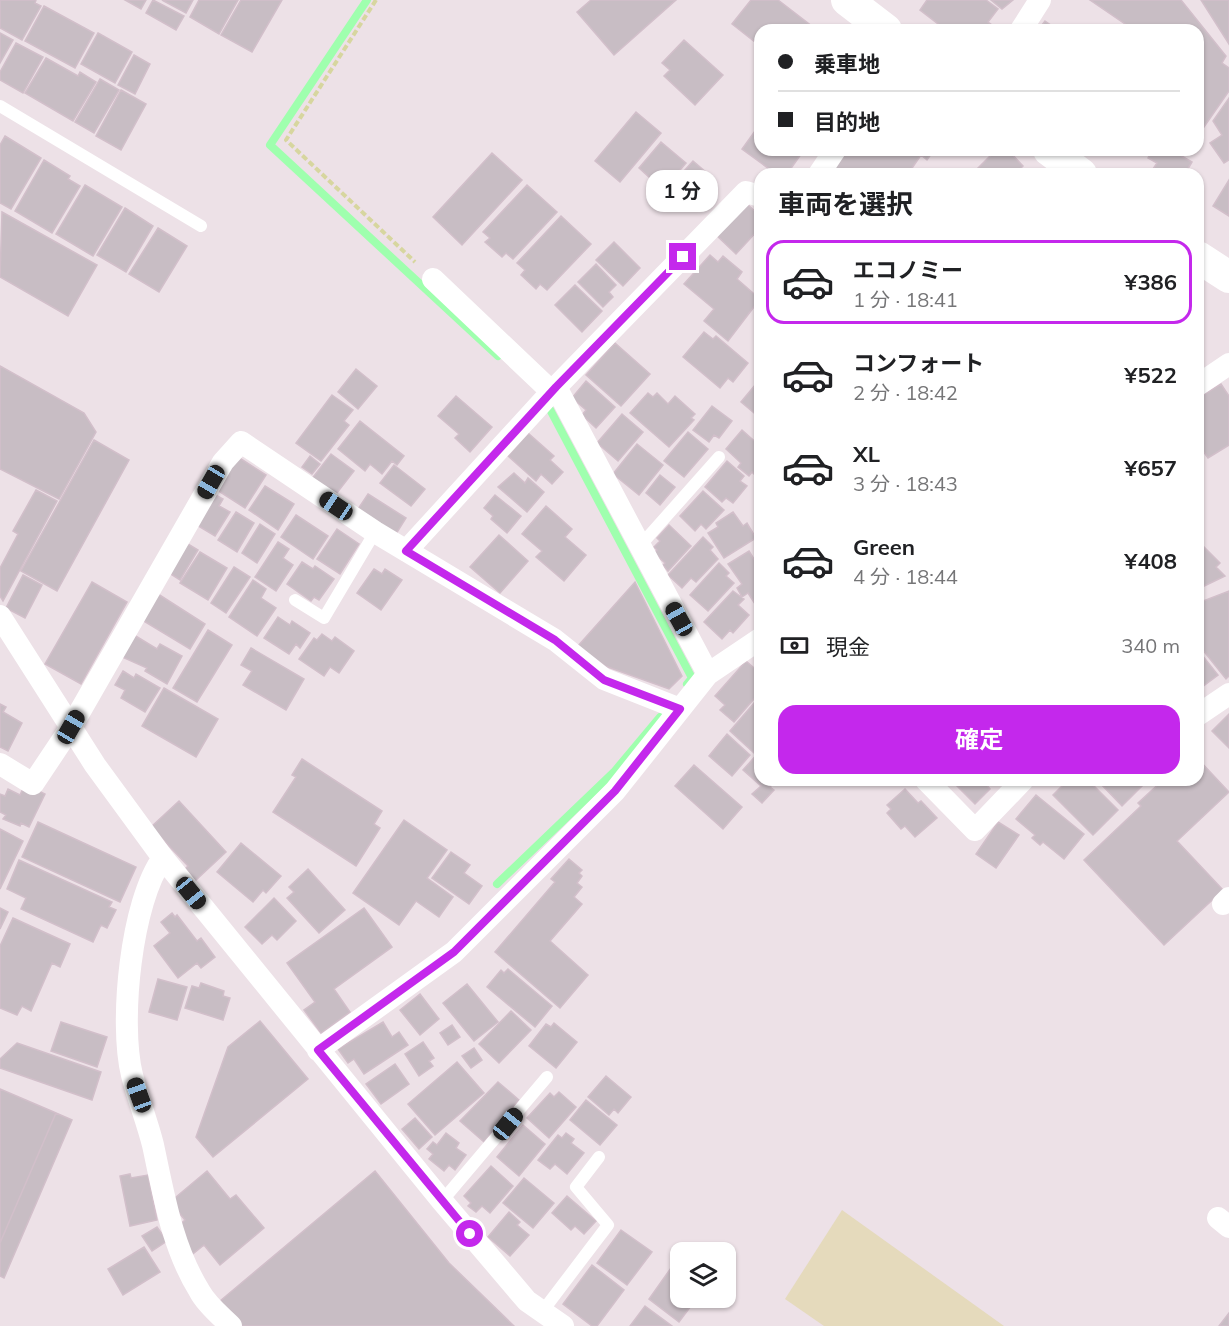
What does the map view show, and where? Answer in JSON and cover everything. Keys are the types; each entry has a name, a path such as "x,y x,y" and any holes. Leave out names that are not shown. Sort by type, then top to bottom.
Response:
{"street":[{"path":"847,0 878,24"},
{"path":"1026,24 1040,0"},
{"path":"1057,156 1073,168"},
{"path":"406,551 554,389 746,192 754,194"},
{"path":"1204,261 1229,276"},
{"path":"433,279 554,389 708,674"},
{"path":"1204,381 1229,364"},
{"path":"0,764 33,784 71,727 223,462 241,442 375,532 555,640 604,680 674,706"},
{"path":"0,616 71,727 163,858 442,1201 527,1301 563,1326"},
{"path":"318,1050 454,952 615,791 674,706 708,674 754,643"},
{"path":"1204,711 1229,694"},
{"path":"932,786 975,830 1017,786"},
{"path":"163,858 152,873 142,906 131,966 127,1010 132,1076 146,1115 172,1234 200,1294 231,1326"}],"lane":[{"path":"0,106 201,226"},
{"path":"639,547 719,457"},
{"path":"296,600 324,618 375,532"},
{"path":"442,1201 547,1077"},
{"path":"542,1312 608,1225 576,1187 599,1157"}],"path":[{"path":"376,0 286,140 433,279"}],"shaded area":[{"path":"842,1210 1004,1326 824,1326 785,1299"}],"building":[{"path":"0,0 36,0 35,3 41,6 22,40 0,28"},
{"path":"125,0 146,0 141,9"},
{"path":"153,0 184,16 176,30 146,13"},
{"path":"162,0 193,0 186,13"},
{"path":"199,0 238,0 219,34 190,17"},
{"path":"241,0 282,0 252,52 221,35"},
{"path":"591,0 676,0 614,55 577,12"},
{"path":"751,0 778,0 809,24 754,24 754,41 732,24"},
{"path":"927,0 986,0 998,9 988,22 991,24 938,24 920,10"},
{"path":"991,0 1013,0 1002,9"},
{"path":"1090,0 1181,0 1200,24 1125,24"},
{"path":"1201,0 1229,0 1229,44"},
{"path":"44,6 94,33 75,68 25,41"},
{"path":"1204,29 1226,56 1222,63 1229,68 1229,91 1204,127"},
{"path":"0,33 13,40 0,63"},
{"path":"98,33 132,52 115,83 81,64"},
{"path":"684,40 723,75 695,105 664,76 670,70 662,63"},
{"path":"16,43 43,57 23,93 0,80 0,72"},
{"path":"134,55 150,64 135,94 118,85"},
{"path":"46,58 78,76 80,72 96,82 73,121 25,93"},
{"path":"100,79 119,90 94,133 75,122"},
{"path":"121,90 146,104 121,150 96,136"},
{"path":"1229,98 1229,160 1224,163 1210,143 1222,135 1213,121"},
{"path":"636,112 661,133 620,182 595,161"},
{"path":"754,132 754,156 800,156 791,168 768,168 742,149"},
{"path":"5,136 41,158 11,209 0,203 0,145"},
{"path":"661,142 686,163 663,190 639,168"},
{"path":"492,153 522,180 462,245 433,217"},
{"path":"841,156 920,156 912,168 832,168"},
{"path":"990,156 1014,156 1023,166 1021,168 978,168"},
{"path":"1149,156 1182,156 1192,162 1188,168 1154,168 1157,163 1148,158"},
{"path":"44,160 70,176 68,179 80,186 52,233 15,211"},
{"path":"693,161 713,178 685,209 665,192"},
{"path":"1229,180 1229,216 1213,206"},
{"path":"85,185 122,207 93,256 56,234"},
{"path":"527,185 557,212 513,259 506,253 502,257 485,242 490,238 483,232"},
{"path":"745,202 754,210 754,234 736,254 715,234"},
{"path":"125,208 153,226 126,272 97,255"},
{"path":"2,212 97,265 68,316 0,277"},
{"path":"561,216 591,244 547,290 540,284 536,289 521,275 525,270 517,263"},
{"path":"158,228 187,246 159,292 129,274"},
{"path":"614,242 640,268 623,286 596,260"},
{"path":"710,255 718,262 723,256 742,272 737,279 754,294 754,307 728,341 704,321 714,309 684,284"},
{"path":"596,264 616,285 609,292 613,297 603,307 578,282"},
{"path":"575,285 602,311 582,332 555,305"},
{"path":"704,332 713,339 716,336 748,363 733,382 728,378 720,388 683,357"},
{"path":"615,343 650,374 621,406 586,375"},
{"path":"0,366 84,413 96,432 59,499 0,469"},
{"path":"356,369 377,386 358,409 338,392"},
{"path":"586,381 615,407 596,428 582,415 586,410 572,398"},
{"path":"1221,384 1229,396 1229,445 1208,458 1204,452 1204,394"},
{"path":"754,386 754,413 741,402"},
{"path":"648,393 653,397 657,393 668,404 675,396 695,414 691,418 694,420 669,447 630,413"},
{"path":"332,395 353,410 344,421 349,425 321,461 296,443"},
{"path":"456,396 492,427 470,452 455,438 459,434 438,416"},
{"path":"712,406 732,421 719,438 714,435 709,442 693,430"},
{"path":"622,414 643,432 618,461 597,443"},
{"path":"360,421 404,456 397,465 392,461 382,474 370,464 365,471 338,449"},
{"path":"742,430 754,441 754,474 752,472 749,476 738,467 741,463 726,449"},
{"path":"688,432 708,449 684,477 664,461"},
{"path":"528,433 554,456 550,460 563,472 552,484 541,474 536,481 508,456"},
{"path":"94,440 129,460 57,591 21,571"},
{"path":"637,444 663,465 639,495 613,474"},
{"path":"331,454 354,471 333,498 310,481"},
{"path":"310,456 320,464 312,474 302,467"},
{"path":"238,457 266,475 245,508 217,490"},
{"path":"727,461 744,476 740,481 747,486 733,503 726,498 722,502 705,487"},
{"path":"394,465 425,489 411,506 380,483"},
{"path":"514,473 525,483 528,478 544,492 527,512 498,487"},
{"path":"660,475 675,487 660,505 646,493"},
{"path":"265,486 294,504 278,530 249,510"},
{"path":"36,490 57,501 3,601 0,596 0,568 18,534 13,531"},
{"path":"703,491 724,510 706,529 701,524 695,531 680,516"},
{"path":"214,494 223,499 219,506 230,512 215,536 195,524"},
{"path":"368,494 406,518 396,534 358,509"},
{"path":"495,495 521,516 507,533 491,519 493,516 484,508"},
{"path":"546,506 572,529 565,537 586,555 564,581 536,557 542,551 522,534"},
{"path":"236,512 254,523 237,552 218,540"},
{"path":"733,512 743,526 747,523 754,535 754,539 724,558 708,533 718,527 716,523"},
{"path":"296,515 328,536 313,559 281,537"},
{"path":"260,524 275,534 257,563 242,553"},
{"path":"669,525 691,546 668,571 663,565 665,563 654,553 657,550 654,547 660,541 657,538"},
{"path":"337,529 359,544 340,574 317,559"},
{"path":"499,535 528,561 500,593 470,567"},
{"path":"703,537 713,547 710,550 718,559 696,582 691,578 682,588 668,575"},
{"path":"183,541 198,550 180,580 166,571"},
{"path":"278,542 289,549 283,558 293,565 276,591 255,577"},
{"path":"1204,547 1220,563 1216,567 1225,576 1204,586"},
{"path":"749,551 754,559 754,602 748,593 742,597 737,588 742,584 728,564"},
{"path":"200,552 227,568 208,600 180,583"},
{"path":"302,562 313,569 315,566 334,579 319,600 314,597 311,601 287,584"},
{"path":"719,563 729,573 726,576 734,583 708,611 690,595"},
{"path":"234,567 250,577 226,613 211,603"},
{"path":"374,569 382,574 385,569 402,580 381,610 357,593"},
{"path":"23,575 42,585 25,618 6,608"},
{"path":"253,580 266,589 261,598 276,608 257,636 229,617"},
{"path":"92,582 127,602 81,684 45,664"},
{"path":"635,582 682,676 669,689 605,666 578,646"},
{"path":"733,591 744,599 738,605 749,615 733,633 730,630 722,639 704,622"},
{"path":"1229,591 1229,676 1226,679 1204,652 1204,601"},
{"path":"158,594 205,624 190,649 142,620"},
{"path":"278,617 290,625 292,621 310,633 300,648 296,644 289,654 264,638"},
{"path":"208,630 232,645 197,702 173,688"},
{"path":"322,634 332,641 335,637 354,651 339,673 330,667 324,676 299,659 314,638 317,640"},
{"path":"134,635 157,649 160,644 182,656 167,684 145,671 147,668 122,657"},
{"path":"251,648 304,679 286,710 243,685 252,671 241,665"},
{"path":"1204,658 1218,675 1204,686"},
{"path":"746,661 754,668 754,699 734,722 720,710 725,705 715,696"},
{"path":"123,671 134,678 136,674 160,688 145,712 121,698 125,690 115,685"},
{"path":"164,688 218,719 196,757 142,726"},
{"path":"754,703 754,753 730,731"},
{"path":"0,704 6,707 3,712 22,723 8,751 0,747"},
{"path":"1229,714 1229,748 1212,731"},
{"path":"727,734 750,755 732,776 709,756"},
{"path":"754,758 754,780 743,770"},
{"path":"302,759 382,811 374,824 380,828 356,866 273,812 296,777 292,775"},
{"path":"694,765 742,807 723,829 675,786"},
{"path":"1204,765 1229,792 1177,841 1223,890 1164,945 1084,860 1141,806 1138,803 1156,786 1204,786"},
{"path":"25,784 45,794 29,827 3,819 6,815 0,812 0,794 5,796 8,789 20,795"},
{"path":"761,786 771,786 774,790 762,803 752,794"},
{"path":"957,786 988,786 990,789 975,804"},
{"path":"1062,786 1094,786 1118,810 1093,835 1053,795"},
{"path":"1103,786 1142,786 1122,806"},
{"path":"905,789 918,803 921,801 937,818 915,837 905,826 901,829 887,813 891,809 887,805"},
{"path":"1036,795 1084,834 1064,859 1043,842 1040,845 1032,838 1035,835 1016,819"},
{"path":"179,801 226,852 195,881 185,869 188,866 151,827"},
{"path":"404,820 447,850 427,878 453,897 439,917 416,901 399,925 353,893"},
{"path":"38,822 136,867 120,902 22,857"},
{"path":"998,822 1019,835 996,868 976,854"},
{"path":"0,829 23,841 0,889"},
{"path":"241,843 281,876 266,893 263,890 253,902 217,872"},
{"path":"451,852 470,865 464,873 482,886 469,904 432,878"},
{"path":"569,859 582,870 579,873 582,876 577,883 582,887 574,897 582,904 550,941 588,975 560,1008 495,952 555,882 551,879"},
{"path":"19,860 112,902 109,907 116,910 107,928 101,925 93,942 21,909 26,898 7,889"},
{"path":"308,869 345,910 319,933 287,898 294,892 289,887"},
{"path":"274,898 296,921 277,940 272,935 262,944 245,927"},
{"path":"0,908 8,912 0,929"},
{"path":"364,908 392,947 334,989 350,1012 321,1033 304,1010 315,1002 287,963"},
{"path":"172,913 175,917 177,915 197,941 201,938 215,957 201,968 197,963 178,978 154,946 170,933 161,922"},
{"path":"13,918 70,944 60,967 52,963 31,1011 22,1006 17,1015 0,1008 0,946"},
{"path":"508,969 552,1006 535,1027 487,987 501,970 504,973"},
{"path":"158,979 187,987 177,1020 149,1012"},
{"path":"201,983 224,991 223,996 230,998 223,1020 185,1008 192,986 199,988"},
{"path":"467,984 498,1022 474,1041 443,1003"},
{"path":"420,994 439,1019 420,1035 400,1010"},
{"path":"511,1011 531,1030 499,1063 479,1044"},
{"path":"260,1021 308,1079 213,1157 196,1137 228,1047"},
{"path":"61,1022 107,1037 97,1067 51,1051"},
{"path":"383,1022 392,1037 399,1032 408,1045 364,1074 354,1059 348,1063 338,1049"},
{"path":"554,1023 577,1042 556,1068 529,1046 546,1024 551,1027"},
{"path":"452,1025 460,1037 448,1045 440,1033"},
{"path":"423,1042 434,1058 429,1061 433,1066 419,1076 405,1054"},
{"path":"17,1043 101,1072 92,1100 0,1068 0,1059"},
{"path":"474,1048 482,1060 471,1068 462,1056"},
{"path":"457,1062 484,1093 435,1135 408,1104"},
{"path":"395,1064 409,1084 381,1104 366,1084"},
{"path":"606,1076 631,1097 618,1113 614,1109 609,1115 588,1097"},
{"path":"498,1082 519,1100 484,1142 460,1121"},
{"path":"0,1089 56,1113 0,1243"},
{"path":"559,1092 576,1107 549,1138 527,1118 550,1093 554,1097"},
{"path":"586,1100 617,1125 600,1145 570,1120"},
{"path":"56,1113 72,1120 4,1278 0,1276 0,1243"},
{"path":"415,1118 432,1137 419,1149 402,1129"},
{"path":"523,1125 545,1144 519,1176 497,1157"},
{"path":"446,1133 459,1143 456,1148 466,1155 455,1170 449,1165 444,1171 429,1159 433,1154 427,1149 433,1142 437,1145"},
{"path":"566,1133 574,1139 571,1143 584,1153 567,1174 555,1164 550,1169 538,1160 558,1135 562,1138"},
{"path":"491,1166 513,1186 490,1213 482,1206 476,1212 468,1206 471,1203 464,1196"},
{"path":"207,1171 230,1199 236,1195 264,1228 220,1265 204,1245 189,1257 178,1226 185,1220 170,1202"},
{"path":"375,1171 449,1263 514,1326 242,1326 220,1301"},
{"path":"130,1174 131,1178 148,1175 157,1220 130,1226 120,1176"},
{"path":"524,1178 554,1203 533,1228 503,1203"},
{"path":"567,1196 596,1221 584,1234 575,1226 571,1230 552,1213"},
{"path":"509,1212 520,1222 517,1225 529,1235 510,1256 488,1237"},
{"path":"157,1227 167,1241 152,1251 142,1236"},
{"path":"621,1230 652,1252 627,1285 597,1263"},
{"path":"144,1247 160,1272 123,1295 108,1269"},
{"path":"592,1265 624,1290 597,1326 592,1326 563,1304"},
{"path":"670,1269 670,1308 690,1308 679,1322 649,1299"},
{"path":"645,1306 672,1326 630,1326"},
{"path":"1229,1313 1229,1326 1219,1326"}],"waterway":[{"path":"367,0 270,145 498,356"},
{"path":"546,402 692,678 687,684"},
{"path":"497,884 614,772 660,717"}],"route":[{"path":"470,1234 318,1050 454,952 615,791 680,709 604,680 555,640 406,551 556,387 683,257"}]}
